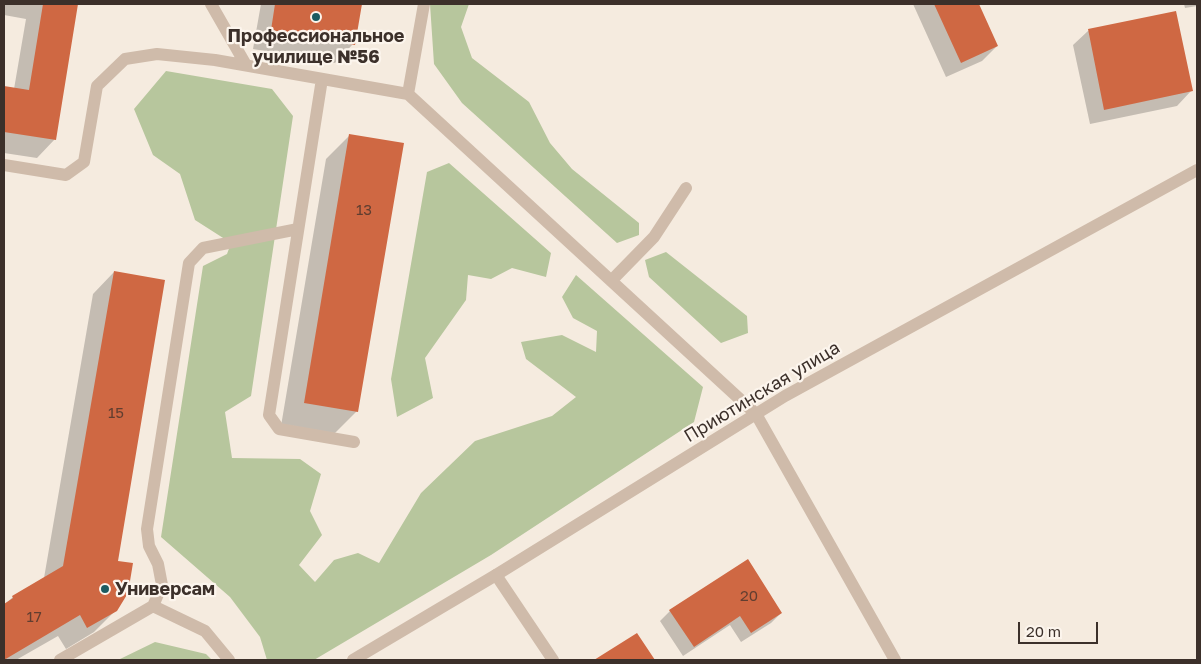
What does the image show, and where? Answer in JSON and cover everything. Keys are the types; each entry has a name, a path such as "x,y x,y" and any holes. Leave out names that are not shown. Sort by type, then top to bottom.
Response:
{"street":[{"path":"212,4 246,65"},
{"path":"408,94 424,4"},
{"path":"4,165 66,175 84,162 96,86 125,59 157,54 215,60 408,94 756,414 895,660"},
{"path":"322,79 269,415 279,429 354,442"},
{"name":"Приютинская улица","path":"353,660 496,575 801,387 1197,170"},
{"path":"611,281 654,237 686,188"},
{"path":"60,660 153,606 162,585 158,564 149,546 147,529 189,262 203,248 298,229"},
{"path":"496,575 553,660"},
{"path":"153,606 206,631 229,660"}],"green space":[{"path":"430,4 469,4 461,27 472,58 529,102 550,143 572,169 639,223 639,235 617,243 462,103 434,64"},
{"path":"166,71 272,89 293,116 251,396 225,412 232,458 300,459 321,474 310,511 322,535 299,565 315,582 334,560 358,553 379,563 421,493 475,441 552,416 576,397 526,359 521,342 562,335 596,352 597,331 573,318 562,297 576,275 703,387 694,422 491,555 314,660 267,660 260,637 230,597 161,537 203,266 227,254 231,243 195,220 180,174 153,155 134,109"},
{"path":"449,163 551,253 546,277 512,268 491,279 468,275 466,300 425,358 433,398 397,417 391,379 427,172"},
{"path":"666,252 747,316 748,333 721,343 649,277 645,260"},
{"path":"155,642 206,654 212,660 118,660"}],"building":[{"path":"43,4 78,4 56,140 4,132 4,86 29,90"},
{"name":"Профессиональное училище №56","path":"275,4 362,4 355,45 271,30"},
{"path":"934,4 979,4 998,46 961,63"},
{"path":"1176,11 1193,91 1104,110 1088,29"},
{"path":"349,134 404,143 358,412 304,403"},
{"path":"114,271 165,280 118,561 133,563 128,593 117,611 87,628 80,615 4,660 4,604 13,598 12,596 63,566"},
{"path":"748,559 782,613 751,633 740,616 694,647 669,610"},
{"path":"637,633 655,660 594,660"}],"place":[{"name":"Профессиональное училище №56","path":"316,17"},
{"name":"Универсам","path":"105,589"}]}
